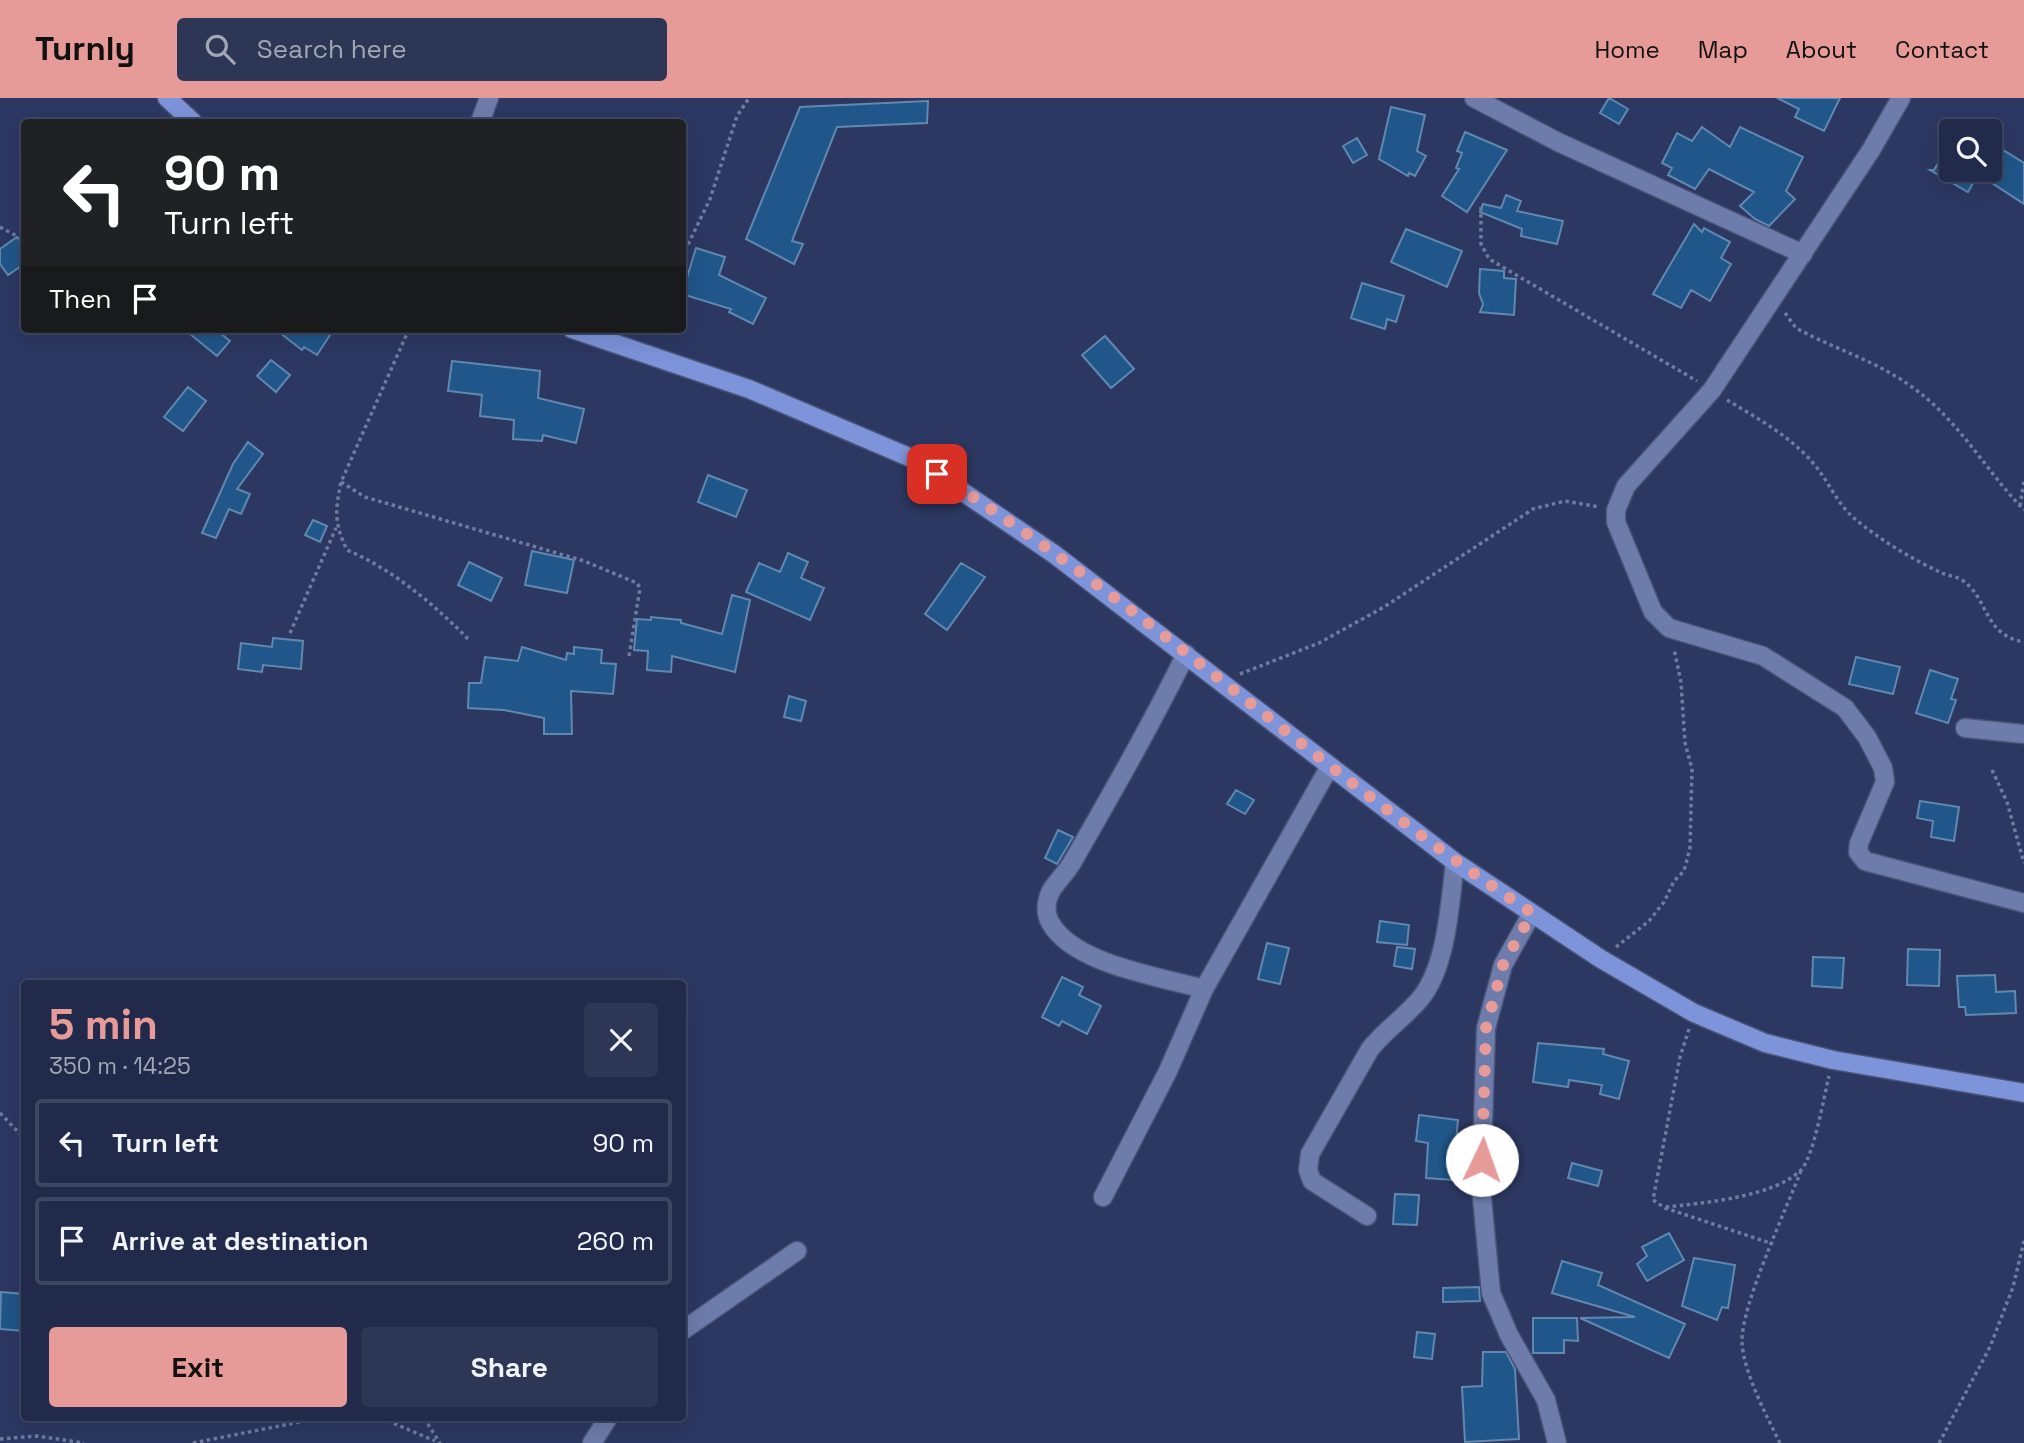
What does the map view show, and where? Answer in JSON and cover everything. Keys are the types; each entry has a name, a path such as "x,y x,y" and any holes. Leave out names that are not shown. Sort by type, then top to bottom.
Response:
{"main road":[{"path":"167,98 190,119"},
{"path":"584,333 749,389 916,460 1055,554 1455,862 1601,959 1694,1013 1765,1043 1833,1060 2024,1093"}],"street":[{"path":"481,119 489,98"},
{"path":"1474,98 1558,142 1803,254"},
{"path":"1901,98 1776,296 1712,390 1632,479 1616,510 1620,534 1644,596 1653,612 1669,628 1763,656 1845,708 1867,737 1883,768 1885,782 1859,843 1860,856 1865,862 2024,903"},
{"path":"1185,654 1127,771 1104,803 1072,864 1050,892 1047,914 1052,925 1082,953 1204,989"},
{"path":"1965,728 2024,734"},
{"path":"1103,1197 1168,1071 1204,989 1330,766"},
{"path":"1367,1216 1312,1181 1309,1159 1370,1049 1388,1027 1420,999 1430,984 1447,928 1455,862"},
{"path":"1532,913 1503,965 1486,1028 1481,1188 1490,1293 1509,1335 1546,1400 1557,1443"},
{"path":"686,1328 797,1251"},
{"path":"592,1443 606,1421"}],"path":[{"path":"686,249 710,199 737,116 749,98"},
{"path":"1480,207 1481,244 1489,259 1712,390 1776,431 1814,464 1844,508 1858,521 1931,567 1962,580 1989,622 2012,640 2024,642"},
{"path":"0,226 21,238"},
{"path":"1776,296 1797,328 1913,387 1964,433 2024,510"},
{"path":"290,633 336,528 336,504 341,482 407,333"},
{"path":"2020,506 2024,481"},
{"path":"341,482 365,497 584,561 637,583 640,588 629,656"},
{"path":"1221,681 1330,637 1457,561 1533,509 1565,501 1616,510"},
{"path":"336,528 347,550 381,568 447,617 469,640"},
{"path":"1601,959 1649,921 1664,902 1687,863 1692,769 1685,743 1681,682 1669,628"},
{"path":"1992,770 2007,802 2024,863"},
{"path":"1694,1013 1680,1057 1663,1156 1652,1195 1654,1203 1773,1244"},
{"path":"1780,1443 1761,1406 1742,1346 1750,1303 1814,1138 1833,1060"},
{"path":"0,1113 21,1135"},
{"path":"1663,1207 1702,1203 1781,1184 1802,1168"},
{"path":"1939,1443 1990,1348 2013,1287 2024,1241"},
{"path":"192,1443 305,1421"},
{"path":"388,1421 438,1442"},
{"path":"426,1421 438,1442"},
{"path":"0,1439 37,1436 84,1443"}],"building":[{"path":"1609,98 1628,109 1619,124 1600,113"},
{"path":"1777,98 1840,98 1824,131 1795,117 1799,109"},
{"path":"928,101 927,123 837,127 792,241 803,244 794,264 746,239 800,107"},
{"path":"1391,107 1425,115 1417,151 1426,156 1415,176 1409,173 1408,176 1379,159"},
{"path":"1702,127 1730,147 1740,127 1803,157 1786,191 1795,199 1769,226 1755,219 1740,206 1754,192 1709,169 1695,189 1668,175 1672,168 1662,163 1677,133 1692,141"},
{"path":"1465,132 1507,150 1467,212 1442,196 1459,169 1456,168 1462,153 1457,151"},
{"path":"1357,138 1367,155 1353,163 1343,146"},
{"path":"2003,150 2024,163 2024,204 1990,182 2002,182"},
{"path":"1939,161 1939,175 1930,170 1934,170"},
{"path":"1951,182 1974,182 1968,192"},
{"path":"1506,195 1521,201 1517,211 1563,221 1557,244 1521,236 1522,229 1480,212 1483,204 1501,208"},
{"path":"1694,224 1702,232 1704,228 1730,242 1721,258 1731,264 1710,301 1691,290 1681,308 1653,294"},
{"path":"1406,229 1462,251 1447,287 1391,262"},
{"path":"17,237 21,243 21,266 8,275 0,264 0,249"},
{"path":"696,248 725,257 719,275 766,298 753,324 729,312 731,309 686,295 686,281"},
{"path":"1480,269 1504,271 1504,278 1516,279 1514,315 1480,312 1483,304 1479,293"},
{"path":"1362,283 1404,296 1396,322 1387,319 1385,329 1351,318"},
{"path":"189,333 220,333 230,341 217,356"},
{"path":"280,333 331,333 317,355 304,347 302,350"},
{"path":"1105,336 1134,369 1111,388 1082,355"},
{"path":"271,360 290,375 276,392 257,376"},
{"path":"452,361 540,371 538,398 584,409 576,443 543,435 542,441 513,439 514,420 480,416 482,395 448,391"},
{"path":"188,387 206,401 183,431 164,417"},
{"path":"248,442 263,454 237,489 250,494 241,514 229,509 216,538 202,533 233,464"},
{"path":"708,475 747,490 736,517 698,502"},
{"path":"313,520 327,526 320,542 305,535"},
{"path":"532,551 574,560 567,593 525,585"},
{"path":"788,553 808,562 801,578 824,588 810,620 746,592 759,563 780,572"},
{"path":"469,562 502,578 491,601 458,585"},
{"path":"961,563 985,577 947,630 925,614"},
{"path":"732,595 750,600 735,672 672,656 671,672 647,670 648,651 634,650 637,619 651,620 651,617 681,620 681,623 722,634"},
{"path":"273,638 303,641 301,669 263,665 262,672 238,669 241,643 272,647"},
{"path":"522,647 566,660 567,653 574,654 574,647 602,650 601,663 616,664 613,694 571,691 572,734 544,734 544,718 504,710 468,708 469,683 481,683 485,657 518,661"},
{"path":"1856,657 1900,667 1893,694 1849,684"},
{"path":"1930,670 1958,679 1951,699 1956,700 1948,723 1916,713"},
{"path":"789,696 806,701 801,721 784,717"},
{"path":"1236,790 1254,800 1245,814 1227,804"},
{"path":"1920,801 1959,807 1954,841 1931,837 1933,821 1917,818"},
{"path":"1058,830 1073,837 1057,864 1045,858"},
{"path":"1380,921 1409,925 1407,945 1377,942"},
{"path":"1267,943 1289,948 1280,984 1258,979"},
{"path":"1397,947 1415,949 1412,969 1394,966"},
{"path":"1908,949 1940,950 1939,986 1907,985"},
{"path":"1813,957 1844,958 1842,988 1812,986"},
{"path":"1995,975 1996,992 2015,991 2016,1013 1966,1015 1965,1007 1959,1007 1957,976"},
{"path":"1062,977 1083,987 1079,995 1101,1006 1087,1034 1062,1021 1059,1026 1042,1017"},
{"path":"1538,1043 1604,1049 1603,1054 1629,1061 1619,1099 1600,1094 1602,1085 1569,1080 1568,1087 1533,1082"},
{"path":"1419,1115 1458,1120 1455,1153 1470,1154 1468,1181 1426,1178 1428,1143 1416,1141"},
{"path":"1572,1163 1602,1171 1598,1186 1568,1178"},
{"path":"1395,1194 1419,1195 1417,1225 1393,1224"},
{"path":"1669,1233 1684,1260 1647,1281 1637,1264 1647,1256 1642,1247"},
{"path":"1694,1258 1735,1265 1728,1308 1722,1307 1717,1320 1682,1306"},
{"path":"1562,1261 1602,1273 1598,1285 1685,1324 1669,1358 1580,1318 1635,1317 1552,1293"},
{"path":"1479,1287 1480,1301 1443,1302 1443,1288"},
{"path":"1,1292 21,1294 21,1331 0,1329"},
{"path":"1533,1318 1577,1318 1578,1341 1564,1340 1564,1353 1533,1353"},
{"path":"1417,1332 1435,1334 1432,1359 1414,1357"},
{"path":"1483,1352 1506,1352 1515,1369 1519,1439 1465,1442 1462,1387 1482,1386"}],"route":[{"path":"937,474 1055,554 1455,862 1532,913 1503,965 1486,1028 1483,1053 1485,1106 1482,1160"}]}
